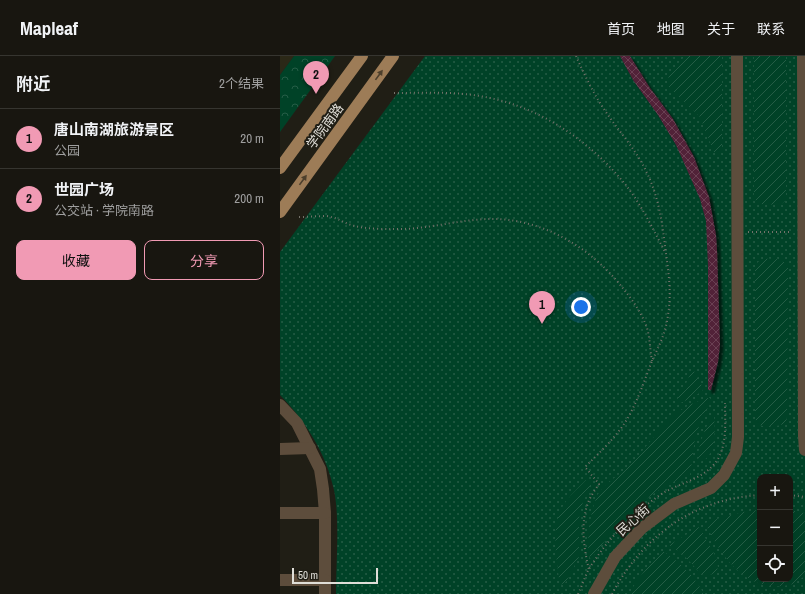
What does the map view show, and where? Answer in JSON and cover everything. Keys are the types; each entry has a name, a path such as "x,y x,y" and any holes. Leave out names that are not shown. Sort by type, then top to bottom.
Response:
{"main road":[{"name":"学院南路","path":"280,168 362,56"},
{"name":"学院南路","path":"280,212 393,56"}],"street":[{"path":"737,56 737,232"},
{"path":"803,56 805,450"},
{"name":"民心街","path":"594,594 615,558 642,528 674,504 711,488 724,475 736,453 738,437 737,232"},
{"path":"280,405 297,423 320,469 325,513 325,594"},
{"path":"280,449 310,448"},
{"path":"280,513 325,513"},
{"path":"280,580 325,580"}],"path":[{"path":"576,56 593,91 647,172 660,210 669,272 670,298 668,316 662,339 630,415 614,437 585,467 598,484 588,504 585,518 584,547 589,570"},
{"path":"394,93 463,94 485,97 508,102 554,123 581,141 625,184 639,205 666,253"},
{"path":"299,217 326,216 355,226 396,229 438,225 457,221 497,219 515,221 549,230 584,250 619,283 636,306 647,328 652,361"},
{"path":"737,232 804,232"},
{"path":"578,594 589,570 612,538 636,513 664,492 705,472 712,466 718,458 724,440 725,403"},
{"path":"612,594 622,574 641,550 664,530 689,514 717,502 757,495"},
{"path":"793,495 805,497"}],"shaded area":[{"path":"280,56 294,56 280,75"}],"green space":[{"path":"294,56 335,56 280,132 280,75"},
{"path":"425,56 805,56 805,594 336,594 337,514 334,490 326,463 314,439 298,416 280,395 280,252"},
{"path":"685,56 722,56 722,151 717,153 714,152 700,117 668,86 671,73"},
{"path":"754,56 786,56 786,195 785,201 780,205 760,204 756,201 754,196"},
{"path":"762,259 780,260 788,267 787,417 786,423 772,426 759,425 755,417 755,267"},
{"path":"693,368 703,390 672,408 684,388"},
{"path":"710,398 711,402 702,418 695,438 690,475 662,488 638,505 618,525 591,560 588,546 588,536 591,515 600,491 643,451 674,416 688,406"},
{"path":"712,416 714,416 715,429 714,443 709,455 699,462 698,452 704,432"},
{"path":"586,480 590,481 591,484 585,496 579,518 579,557 566,582 560,585 555,540 557,522 564,505"},
{"path":"757,510 757,582 793,582 793,511 805,513 805,576 793,584 774,586 760,584 748,578 737,570 727,559 711,536 705,523 739,513"},
{"path":"699,527 716,557 718,567 716,572 707,576 701,574 688,559 669,545"},
{"path":"663,551 686,570 696,581 704,594 629,594 644,571"}],"building":[{"path":"620,56 630,56 650,88 673,119 694,157 709,197 716,235 720,345 718,362 711,390 708,390 708,266 706,221 700,199 676,145 658,115 633,80"}],"place":[{"name":"世园广场","path":"316,94"},
{"name":"唐山南湖旅游景区","path":"542,324"}]}
